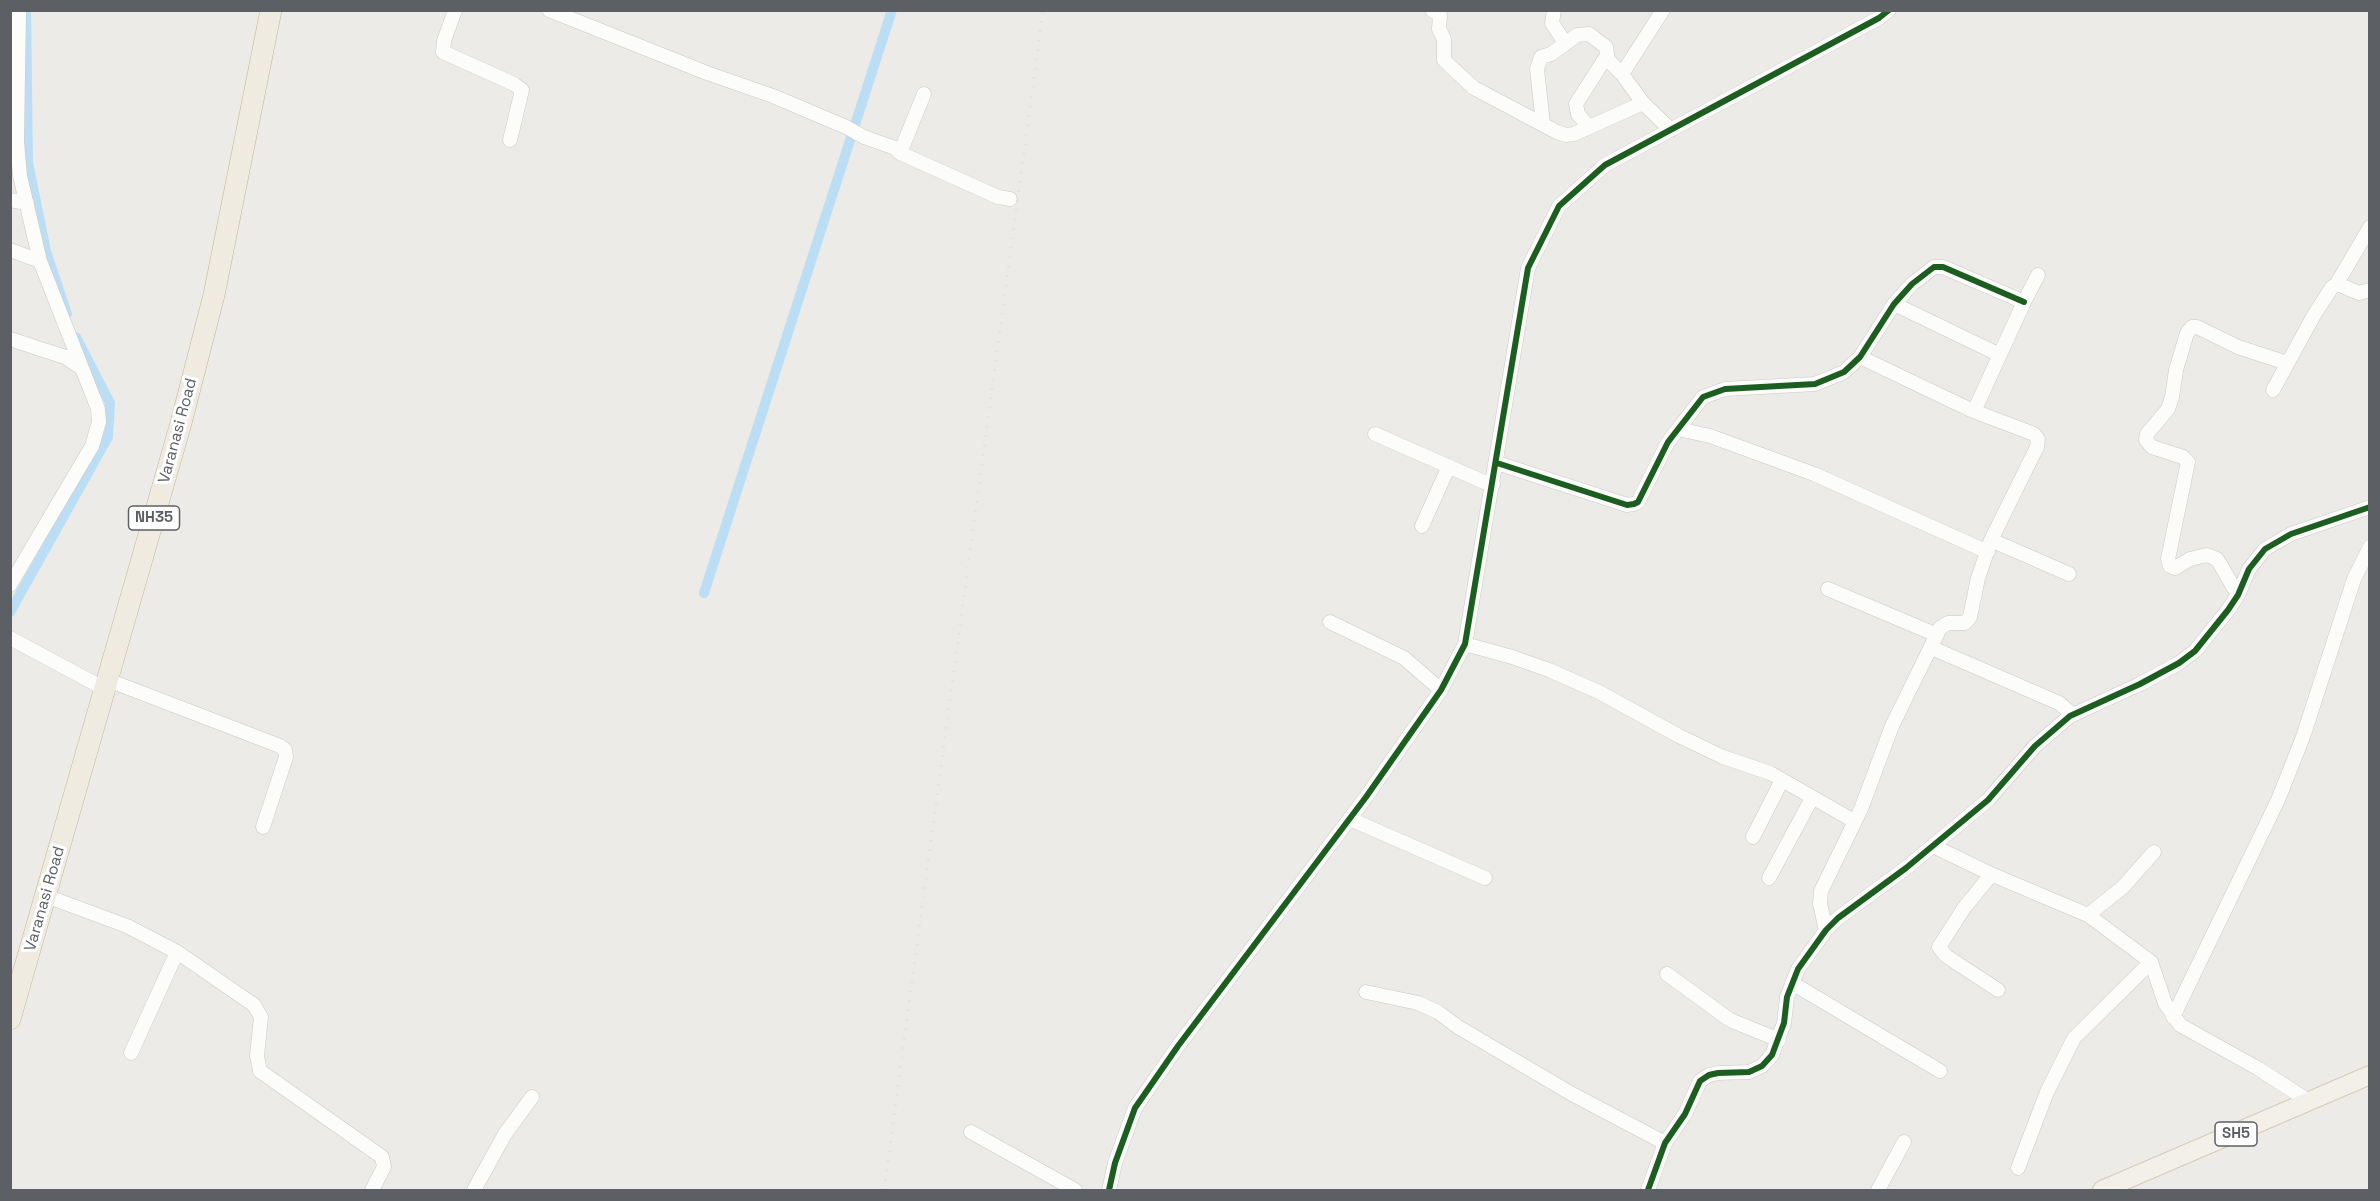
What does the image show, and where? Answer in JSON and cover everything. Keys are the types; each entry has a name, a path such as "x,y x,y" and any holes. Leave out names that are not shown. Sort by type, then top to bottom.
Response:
{"highway":[{"name":"Varanasi Road","path":"10,1019 181,423 214,295 271,10"}],"main road":[{"name":"SH5","path":"2102,1191 2370,1075"}],"street":[{"path":"455,10 444,41 443,52 514,84 522,90 510,140"},
{"path":"549,10 707,73 773,96 895,148 900,153 999,197 1010,199"},
{"path":"1432,10 1440,15 1439,28 1444,36 1446,63 1474,88 1566,135 1642,103"},
{"path":"1554,10 1552,23 1565,43"},
{"path":"1623,74 1663,10"},
{"path":"1108,1191 1115,1163 1135,1108 1178,1046 1350,819 1465,644 1489,483 1497,463 1528,268 1559,206 1605,165 1879,18 1889,10"},
{"path":"10,585 98,433 98,409 40,261 17,158 14,15"},
{"path":"1543,124 1537,64 1541,57 1551,54 1577,35 1589,34 1606,47 1606,57 1576,104 1578,114 1589,127"},
{"path":"1606,57 1623,74 1642,103 1671,130"},
{"path":"900,153 924,94"},
{"path":"10,200 27,202"},
{"path":"2273,390 2313,315 2336,285 2370,227"},
{"path":"10,250 40,261"},
{"path":"1497,463 1627,505 1634,504 1638,502 1668,442 1703,397 1725,389 1815,384 1844,372 1860,357 1894,304 1912,284 1938,266 2024,302"},
{"path":"1971,410 1976,407 2038,275"},
{"path":"2336,285 2359,292 2370,290"},
{"path":"1894,304 2000,355"},
{"path":"2238,595 2217,559 2207,555 2190,559 2175,568 2170,566 2169,559 2188,462 2183,457 2152,447 2146,440 2147,434 2168,409 2176,370 2187,333 2192,327 2198,327 2238,347 2287,363"},
{"path":"10,339 66,357 80,366"},
{"path":"1826,930 1820,904 1821,891 1854,821 1892,726 1944,624 1960,624 1967,621 1978,578 1990,546 2038,442 2034,434 1971,410 1860,357"},
{"path":"1678,429 1704,435 1814,474 1990,546 2069,574"},
{"path":"1375,434 1489,483"},
{"path":"1422,526 1449,466"},
{"path":"1648,1191 1665,1143 1685,1114 1700,1081 1709,1075 1758,1069 1772,1055 1784,1023 1787,997 1798,969 1826,930 1845,912 1881,887 1988,800 2042,739 2073,715 2179,663 2202,643 2238,595 2255,560 2272,543 2291,534 2370,507"},
{"path":"2173,1017 2278,800 2303,737 2354,579 2370,547"},
{"path":"1828,589 2059,703 2073,715"},
{"path":"1330,622 1404,658 1437,686"},
{"path":"10,638 106,684 270,742 285,750 286,757 263,827"},
{"path":"1465,644 1549,670 1599,692 1679,736 1724,757 1770,773 1854,821"},
{"path":"1753,837 1782,780"},
{"path":"1769,878 1812,798"},
{"path":"1350,819 1485,878"},
{"path":"1932,846 1993,875 2088,915 2151,962 2165,1003 2180,1025 2259,1069 2310,1102"},
{"path":"2088,915 2123,887 2154,852"},
{"path":"1993,875 1964,908 1939,946 1946,956 1998,990"},
{"path":"46,896 127,926 177,952 254,1005 259,1011 261,1026 257,1056 260,1071 382,1157 384,1167 372,1191"},
{"path":"132,1053 177,952"},
{"path":"2018,1168 2047,1092 2074,1038 2151,962"},
{"path":"1667,974 1730,1020 1779,1040"},
{"path":"1792,983 1940,1071"},
{"path":"1366,992 1418,1003 1438,1012 1572,1094 1665,1143"},
{"path":"474,1191 505,1134 532,1097"},
{"path":"970,1132 1075,1191"},
{"path":"1878,1191 1904,1142"}],"waterway":[{"path":"26,10 28,163 46,251 67,314"},
{"path":"704,593 892,10"},
{"path":"10,612 108,437 110,403 76,337"}],"railway":[{"path":"884,1190 1043,10"}],"cycle path":[{"path":"1109,1190 1115,1163 1135,1108 1178,1046 1366,797 1441,690 1465,644 1528,268 1559,206 1605,165 1879,18 1889,10"},
{"path":"1497,463 1627,505 1634,504 1638,502 1668,442 1703,397 1725,389 1815,384 1844,372 1860,357 1894,304 1912,284 1934,267 1943,267 2024,302"},
{"path":"1648,1190 1665,1143 1685,1114 1700,1081 1709,1075 1718,1073 1749,1072 1762,1066 1772,1055 1784,1023 1787,997 1798,969 1826,930 1838,918 1906,868 1988,800 2035,746 2070,716 2140,684 2179,663 2195,651 2228,610 2238,595 2249,569 2265,549 2291,534 2370,507"}]}
